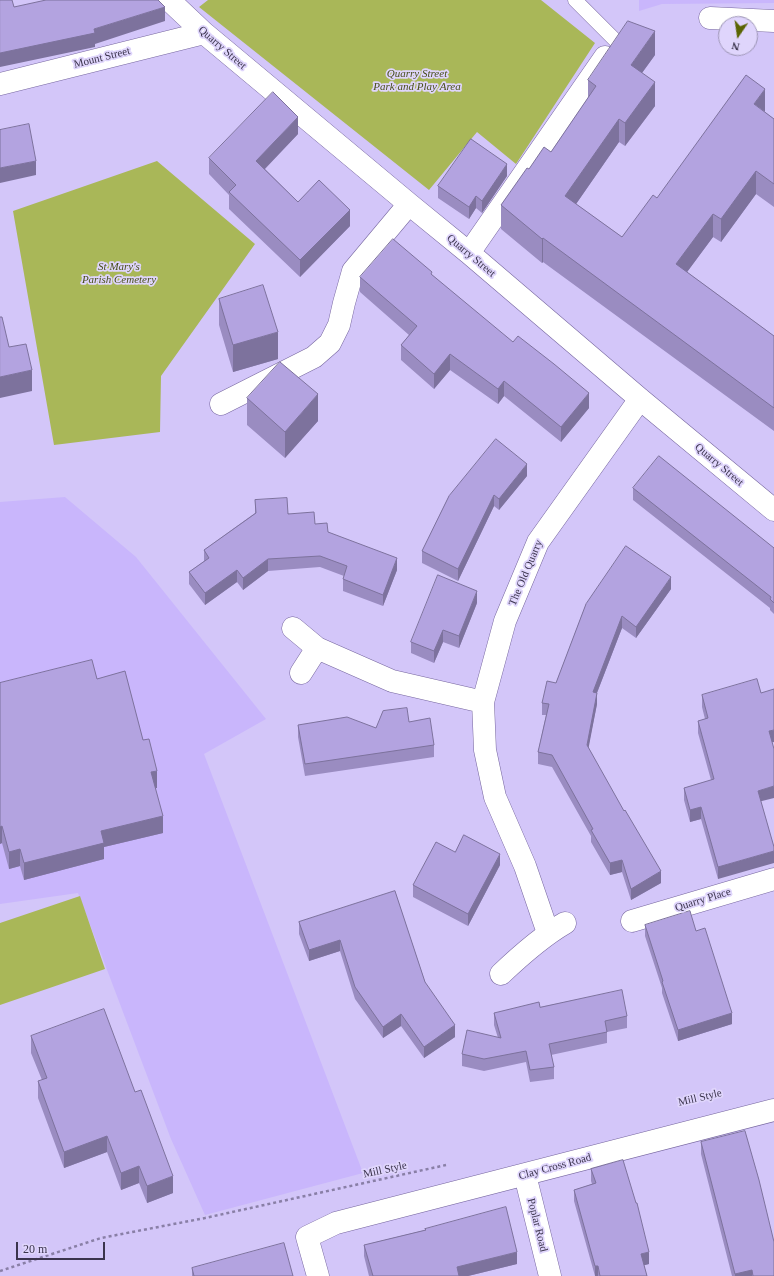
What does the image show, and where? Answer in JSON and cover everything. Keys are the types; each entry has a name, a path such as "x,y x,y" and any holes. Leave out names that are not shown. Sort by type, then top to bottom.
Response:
{"street":[{"name":"Quarry Street","path":"169,0 204,33 408,204 469,253 640,399 774,510"},
{"path":"710,18 774,21"},
{"name":"Mount Street","path":"0,84 204,33"},
{"path":"469,253 616,41"},
{"path":"221,404 314,357 330,343 339,325 353,271 408,204"},
{"name":"The Old Quarry","path":"501,974 528,949 556,928 525,866 495,797 484,750 483,702 505,621 538,542 640,399"},
{"path":"293,628 317,648 392,681 483,702"},
{"path":"301,674 317,648"},
{"name":"Quarry Place","path":"632,921 774,879"},
{"name":"Clay Cross Road","path":"318,1276 307,1237 336,1223 774,1110"},
{"name":"Poplar Road","path":"525,1175 550,1276"}],"lane":[{"path":"575,0 616,41"}],"path":[{"name":"Mill Style","path":"0,1271 101,1238 205,1218 453,1164"}],"shaded area":[{"path":"639,0 774,0 774,3 662,4 639,11"},
{"path":"65,497 136,557 266,719 204,754 363,1173 205,1215 171,1139 78,893 0,904 0,502"}],"green space":[{"name":"Quarry Street Park and Play Area","path":"208,0 541,0 595,43 516,164 477,132 429,190 199,7"},
{"name":"St Mary's Parish Cemetery","path":"157,161 255,244 161,376 160,432 54,445 13,211"},
{"path":"80,896 105,969 0,1005 0,923"}],"building":[{"path":"0,0 12,0 14,7 46,0 158,0 165,7 94,29 95,33 0,53"},
{"path":"628,21 655,31 631,65 655,82 625,123 619,119 565,196 622,237 653,195 657,198 746,75 765,89 754,104 774,119 774,184 756,171 721,219 713,214 676,264 774,336 774,408 543,238 542,239 501,205 544,147 551,152 596,86 588,80"},
{"path":"273,92 298,117 256,161 298,202 319,180 350,210 300,260 229,192 236,185 209,158"},
{"path":"29,124 36,161 0,168 0,130"},
{"path":"471,139 507,164 482,201 476,196 469,207 438,186"},
{"path":"393,239 432,272 431,274 513,342 518,336 589,393 561,427 504,381 498,389 450,354 434,374 401,345 417,326 360,277"},
{"path":"263,285 278,332 233,345 219,299"},
{"path":"0,317 2,317 9,347 26,344 32,370 0,377"},
{"path":"280,362 318,394 285,432 247,398"},
{"path":"496,439 527,464 499,499 494,495 458,569 422,551 449,496"},
{"path":"659,456 774,548 774,603 770,599 771,597 633,488"},
{"path":"287,498 288,514 314,512 315,524 327,523 328,532 397,558 383,595 343,579 347,566 320,556 268,559 243,578 237,570 205,593 189,572 209,558 204,550 256,513 255,500"},
{"path":"626,546 671,577 636,627 622,616 593,692 597,693 587,745 624,811 625,810 661,871 631,889 622,860 610,863 552,755 538,752 549,704 542,703 547,681 556,683 586,604"},
{"path":"438,575 477,591 459,636 443,630 434,651 411,642"},
{"path":"92,660 97,679 125,671 143,740 149,739 157,771 151,772 163,816 101,831 104,843 24,863 20,849 9,852 2,826 0,827 0,683"},
{"path":"757,679 761,693 774,689 774,730 769,731 774,749 774,786 758,791 774,851 718,867 701,807 690,810 684,788 714,779 698,721 708,718 702,695"},
{"path":"407,708 409,722 430,718 434,745 305,764 298,725 347,717 376,728 383,711"},
{"path":"464,835 500,854 468,914 413,885 436,842 455,852"},
{"path":"395,891 425,982 455,1025 424,1047 401,1014 383,1027 355,987 340,940 309,950 299,922"},
{"path":"690,911 696,931 705,928 732,1013 678,1030 645,925"},
{"path":"622,990 627,1016 605,1021 607,1032 549,1044 554,1067 530,1070 526,1051 484,1059 462,1054 467,1030 501,1038 494,1013 539,1002 540,1007"},
{"path":"104,1009 135,1092 141,1090 173,1176 147,1186 139,1166 121,1173 107,1136 64,1152 38,1081 47,1078 31,1036"},
{"path":"745,1131 774,1242 774,1276 753,1276 752,1270 735,1274 701,1142"},
{"path":"623,1160 637,1203 649,1252 641,1254 647,1276 600,1276 598,1266 595,1266 574,1190 596,1183 591,1169"},
{"path":"506,1207 517,1252 457,1267 459,1276 373,1276 364,1245 426,1230 425,1229"},
{"path":"284,1243 293,1276 194,1276 192,1268"}]}
